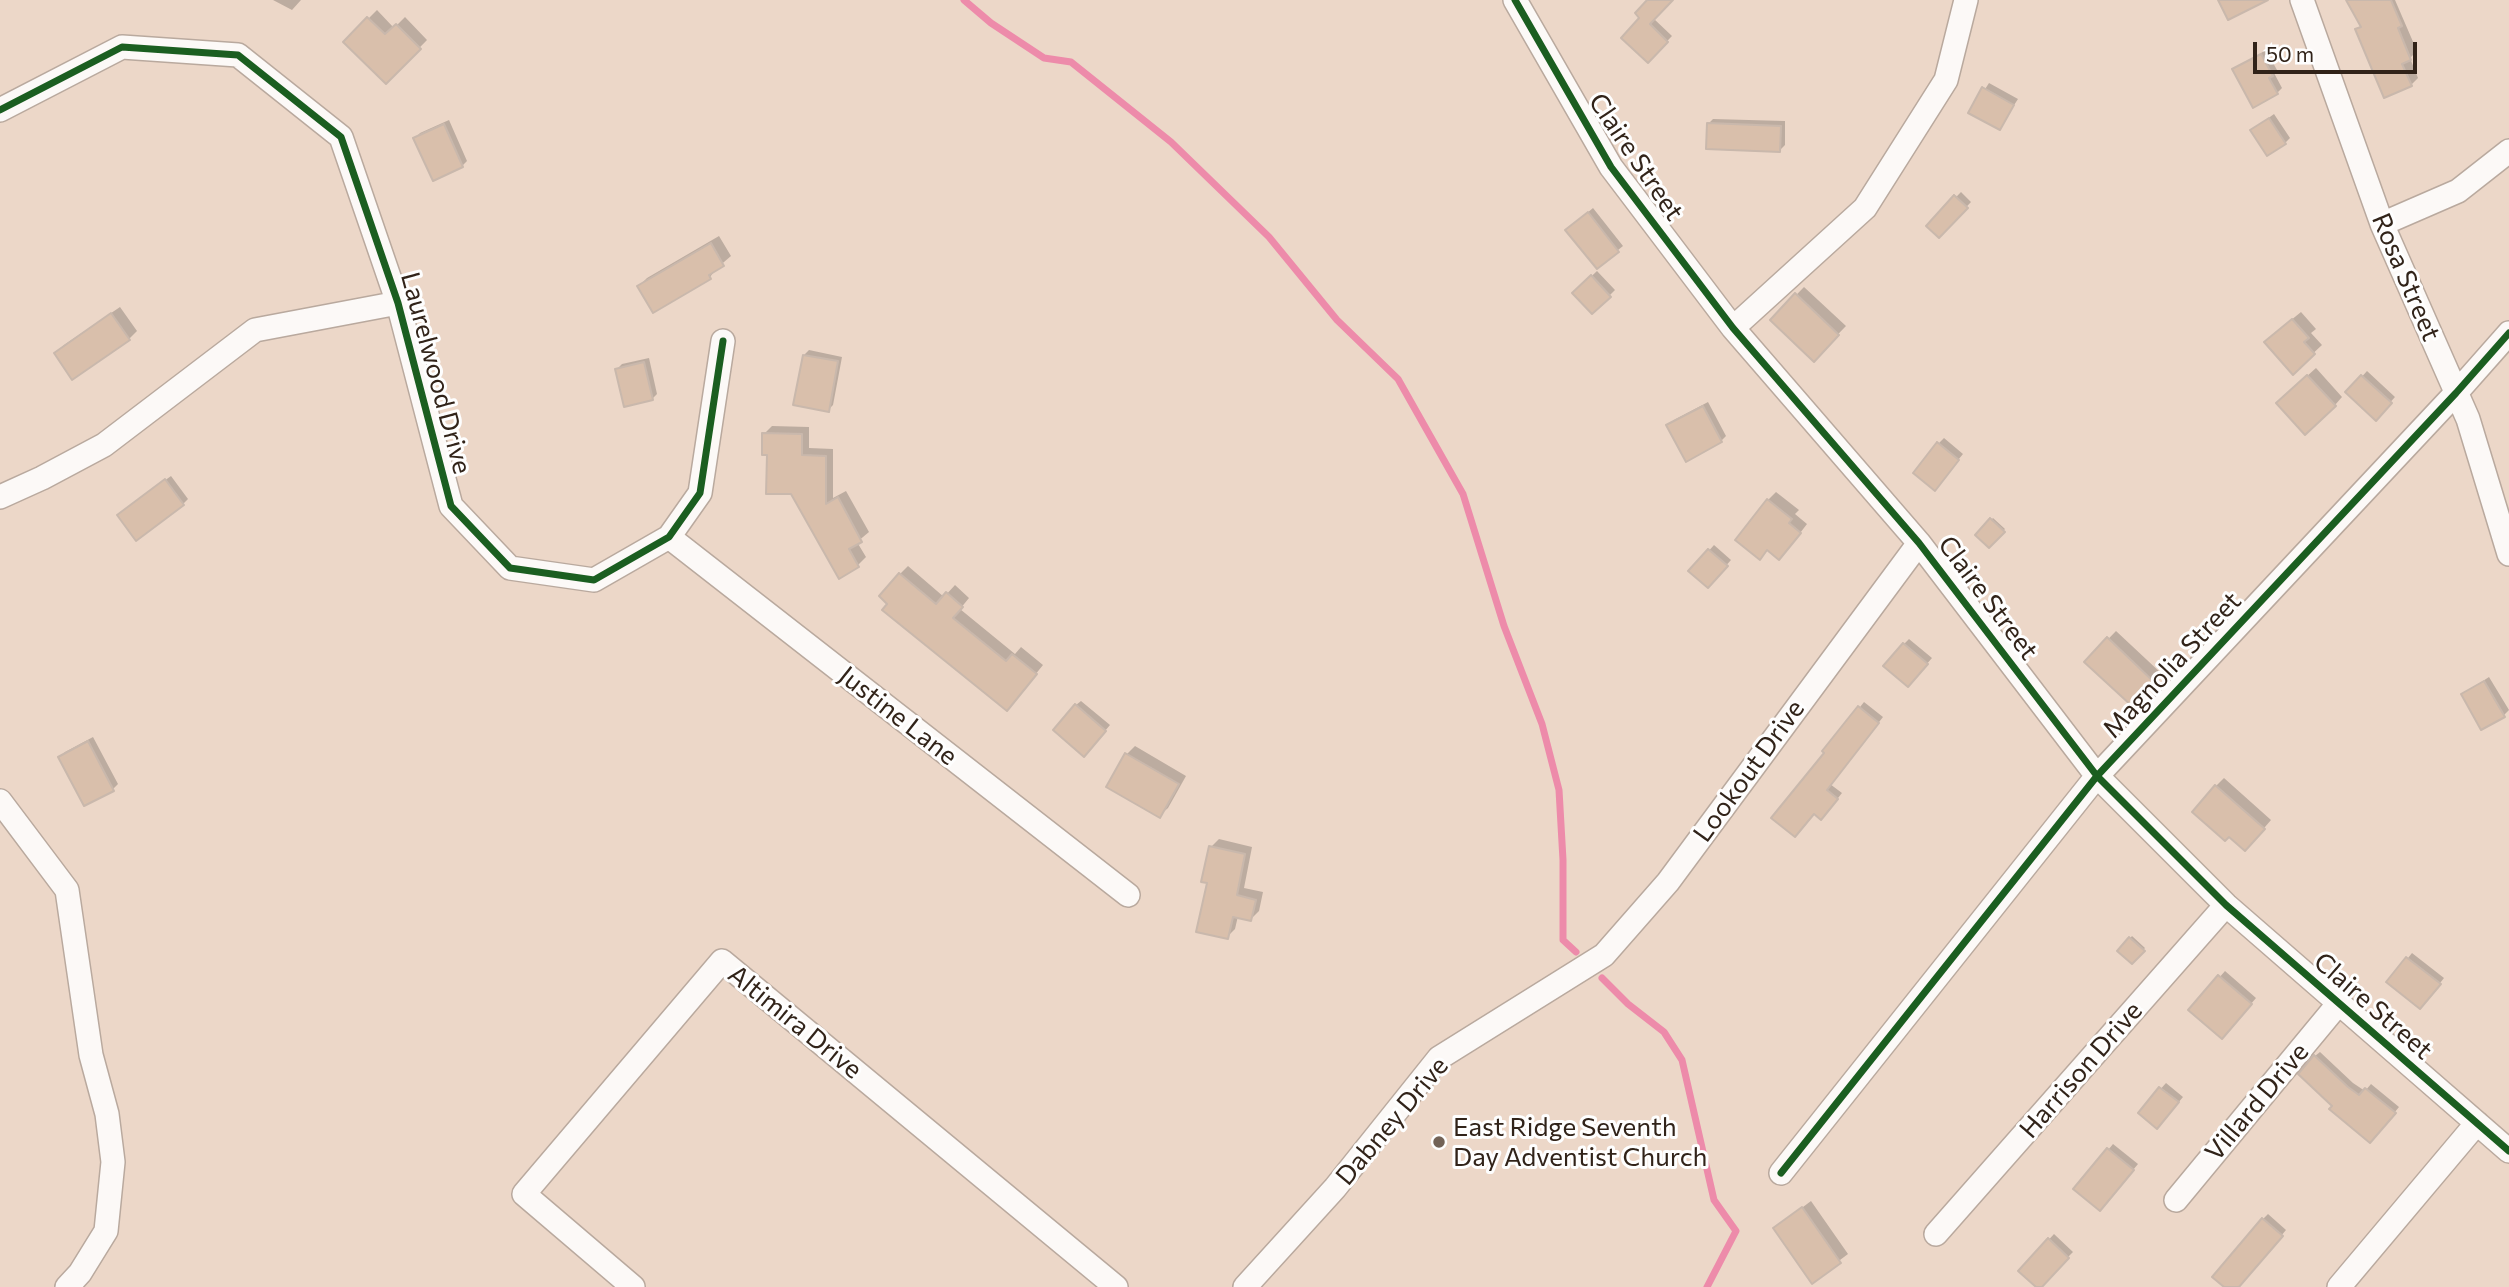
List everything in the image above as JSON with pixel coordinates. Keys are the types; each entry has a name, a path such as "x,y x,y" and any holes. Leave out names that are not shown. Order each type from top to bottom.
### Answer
{"street":[{"name":"Claire Street","path":"1515,0 1611,167 1733,328 1919,542 2097,776 2226,905 2509,1151"},
{"path":"1733,328 1865,208 1946,80 1966,0"},
{"name":"Rosa Street","path":"2302,0 2382,224 2468,419 2509,554"},
{"name":"Laurelwood Drive","path":"0,110 122,47 238,55 341,138 398,303 451,506 510,568 594,580 669,537 700,493 723,341"},
{"path":"2382,224 2458,191 2509,151"},
{"path":"0,497 42,478 104,444 255,330 398,303"},
{"name":"Magnolia Street","path":"1781,1173 2097,776 2509,333"},
{"name":"Justine Lane","path":"669,537 1128,895"},
{"name":"Lookout Drive","path":"1563,982 1604,955 1668,882 1919,542"},
{"path":"0,801 67,890 91,1055 107,1114 113,1162 106,1231 80,1273 66,1287"},
{"name":"Harrison Drive","path":"1936,1234 2226,905"},
{"name":"Altimira Drive","path":"633,1287 524,1194 722,961 1116,1287"},
{"name":"Dabney Drive","path":"1245,1287 1335,1188 1439,1058 1563,982"},
{"name":"Villard Drive","path":"2176,1200 2339,1003"},
{"path":"2339,1287 2477,1123"}],"building":[{"path":"1647,0 1673,0 1650,24 1668,42 1648,63 1621,38 1639,18 1635,13"},
{"path":"2218,0 2268,0 2228,20"},
{"path":"2346,0 2391,0 2402,26 2398,28 2411,60 2402,64 2412,86 2384,98 2355,29 2361,27"},
{"path":"367,17 385,34 396,24 421,49 386,84 343,42"},
{"path":"2261,54 2273,76 2269,78 2278,94 2253,108 2232,69"},
{"path":"1982,87 2014,105 2000,130 1968,113"},
{"path":"2269,118 2286,144 2267,156 2250,130"},
{"path":"1707,123 1781,126 1780,152 1706,149"},
{"path":"444,124 463,167 433,181 413,138"},
{"path":"1954,195 1968,208 1939,238 1926,226"},
{"path":"1588,212 1619,252 1597,269 1565,230"},
{"path":"711,243 724,266 709,275 711,279 653,313 637,286"},
{"path":"1591,275 1611,297 1592,314 1572,293"},
{"path":"1795,293 1839,335 1814,362 1770,320"},
{"path":"111,313 130,340 72,380 54,353"},
{"path":"2292,319 2309,338 2304,342 2315,354 2293,375 2264,342"},
{"path":"803,355 838,361 829,412 793,405"},
{"path":"644,362 653,400 624,407 615,369"},
{"path":"2307,375 2336,406 2305,435 2276,403"},
{"path":"2361,375 2392,403 2376,421 2345,392"},
{"path":"1703,406 1722,442 1686,462 1666,425"},
{"path":"762,433 802,434 802,455 826,456 826,504 838,497 862,542 849,549 859,567 839,579 791,494 766,494 767,455 762,455"},
{"path":"1937,442 1959,460 1935,491 1913,473"},
{"path":"165,479 184,505 136,541 117,515"},
{"path":"1767,499 1792,519 1789,523 1801,533 1779,560 1767,550 1760,560 1735,540"},
{"path":"1990,518 2005,532 1989,548 1975,535"},
{"path":"1708,549 1728,566 1708,588 1688,571"},
{"path":"899,573 936,604 946,592 963,607 953,618 1006,661 1012,654 1037,674 1007,711 882,610 887,604 879,596"},
{"path":"2107,637 2155,683 2133,707 2084,662"},
{"path":"1903,643 1928,664 1908,687 1883,666"},
{"path":"2484,681 2505,717 2481,730 2461,694"},
{"path":"1075,704 1106,731 1084,757 1053,730"},
{"path":"1858,706 1879,723 1827,790 1838,799 1821,820 1814,814 1795,837 1771,818"},
{"path":"88,741 114,791 84,806 58,757"},
{"path":"1125,753 1179,784 1160,818 1106,787"},
{"path":"2215,785 2265,829 2245,851 2229,837 2225,841 2192,812"},
{"path":"1209,846 1245,854 1237,895 1256,900 1251,921 1233,917 1228,939 1196,932 1207,883 1201,882"},
{"path":"2129,937 2145,951 2132,964 2117,951"},
{"path":"2406,957 2441,984 2420,1009 2386,982"},
{"path":"2218,975 2252,1004 2222,1039 2188,1010"},
{"path":"2314,1055 2359,1095 2365,1088 2396,1113 2370,1143 2329,1109 2332,1106 2298,1074"},
{"path":"2159,1087 2179,1102 2157,1129 2138,1113"},
{"path":"2107,1148 2134,1170 2100,1211 2073,1189"},
{"path":"1802,1207 1841,1263 1812,1284 1773,1228"},
{"path":"2262,1218 2283,1236 2239,1287 2224,1287 2212,1277"},
{"path":"2048,1238 2069,1258 2042,1287 2036,1287 2018,1271"}],"waterway":[{"path":"964,0 991,23 1044,58 1071,62 1171,142 1269,237 1337,320 1398,379 1463,494 1504,626 1542,724 1559,790 1563,860 1563,940 1576,952"},
{"path":"1602,978 1628,1004 1664,1032 1682,1060 1714,1200 1736,1231 1707,1287"}],"cycle path":[{"path":"1515,0 1611,167 1733,328 1919,543 2097,776 2226,905 2509,1151"},
{"path":"0,110 122,47 238,55 341,137 398,303 451,506 510,568 594,580 669,537 700,493 723,341"},
{"path":"1781,1173 2097,776 2509,333"}],"place":[{"name":"East Ridge Seventh Day Adventist Church","path":"1439,1142"}]}
